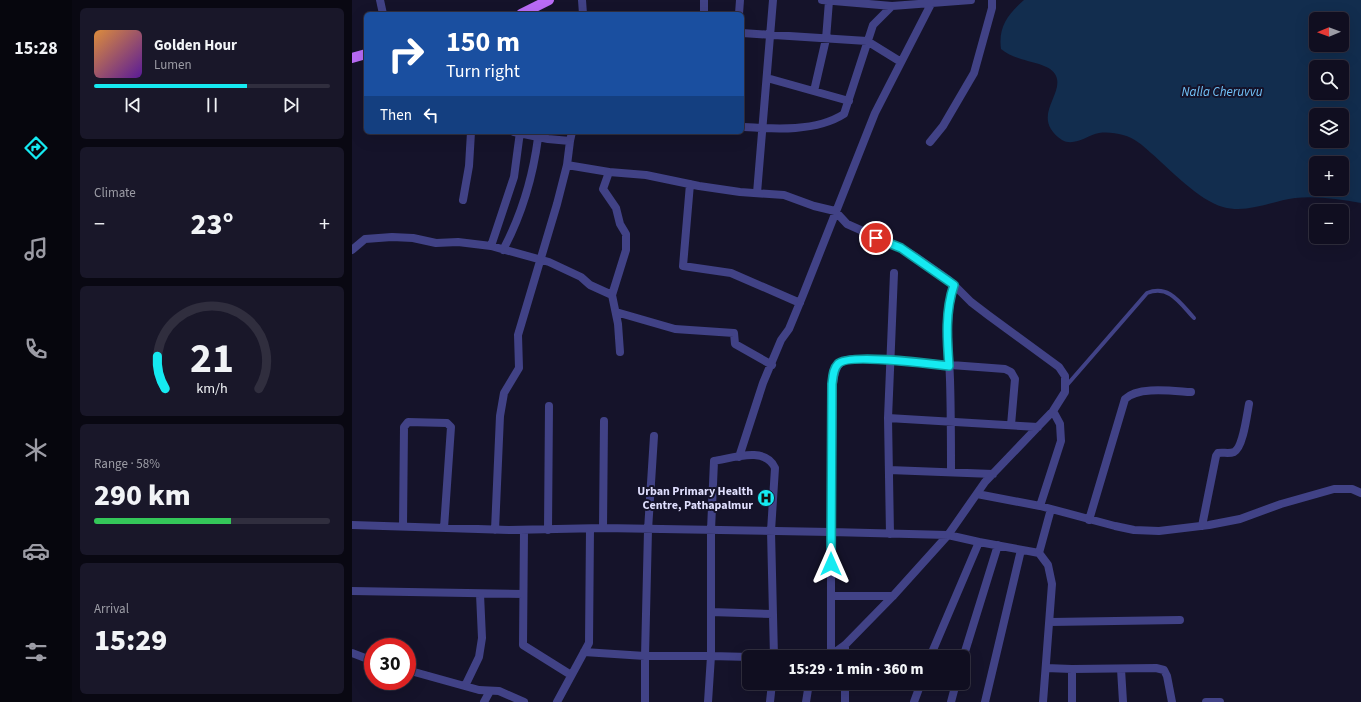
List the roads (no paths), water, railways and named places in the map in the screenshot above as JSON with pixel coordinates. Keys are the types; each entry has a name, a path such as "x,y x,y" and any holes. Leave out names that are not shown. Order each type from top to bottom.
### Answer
{"main road":[{"path":"528,12 549,0"},
{"path":"352,58 364,55"}],"street":[{"path":"380,0 383,12"},
{"path":"582,0 583,12"},
{"path":"704,0 704,12"},
{"path":"739,12 740,0"},
{"path":"757,193 768,78 773,0"},
{"path":"814,90 826,39 826,0 892,6 971,0"},
{"path":"930,142 943,126 974,73 992,8 992,0"},
{"path":"739,457 752,413 781,340 789,329 800,303 835,212 846,189 874,113 931,4"},
{"path":"744,127 802,127 835,120 844,114 873,25 892,6"},
{"path":"744,33 867,41 901,62"},
{"path":"768,78 849,101"},
{"path":"463,200 469,166 471,134"},
{"path":"491,246 514,178 518,134"},
{"path":"522,134 538,138 570,141"},
{"path":"495,530 501,408 504,393 520,368 518,334 557,204 567,165 572,134"},
{"path":"503,250 514,230 522,204 530,187 538,138"},
{"path":"567,165 610,172 646,175 690,184 784,195 835,212 847,224 901,248 954,285 976,306 1058,367 1066,376 1065,392 1053,411 993,474 948,535 893,596 845,645 838,650"},
{"path":"610,172 603,189 616,208 620,224 626,234 626,250 612,295 616,312 620,352"},
{"path":"690,184 683,266 730,273 800,303"},
{"path":"352,250 365,239 392,237 413,238 436,243 458,242 491,246 540,258 581,277 590,285 612,295"},
{"path":"890,534 888,418 889,361 894,273"},
{"path":"951,472 952,422 948,312 954,285"},
{"path":"616,312 675,329 734,333 735,344 772,365"},
{"path":"830,650 834,370 839,362 848,359 1005,369 1011,372 1015,379 1011,425"},
{"path":"1089,520 1125,399 1131,393 1140,391 1191,392"},
{"path":"1202,526 1216,456 1218,453 1231,454 1236,452 1240,445 1249,404"},
{"path":"548,530 549,406"},
{"path":"1040,506 1061,441 1060,424 1053,411"},
{"path":"888,418 1038,427"},
{"path":"603,528 604,421"},
{"path":"403,526 405,424 408,422 447,423 451,427 444,528"},
{"path":"645,702 648,530 654,436"},
{"path":"708,702 711,656 711,530 714,461 756,455 765,456 772,461 775,468 771,531 774,650"},
{"path":"889,470 993,474"},
{"path":"977,494 1040,506 1089,520 1134,530 1159,531 1202,526 1240,519 1281,504 1334,489 1352,489 1361,493"},
{"path":"1039,553 1050,509"},
{"path":"352,525 495,530 603,528 948,535 1039,553 1048,565 1052,584 1043,702"},
{"path":"557,702 589,643 590,529"},
{"path":"524,530 523,645 571,675"},
{"path":"933,650 979,542"},
{"path":"965,650 998,545"},
{"path":"985,702 1021,550"},
{"path":"352,591 523,594"},
{"path":"465,686 479,656 482,638 480,594"},
{"path":"831,596 893,596"},
{"path":"711,612 773,614"},
{"path":"1050,622 1180,620"},
{"path":"845,645 845,650"},
{"path":"584,652 645,656 742,657"},
{"path":"352,653 364,658"},
{"path":"1046,668 1156,668 1164,670 1167,676 1172,702"},
{"path":"1072,669 1072,702"},
{"path":"1121,669 1123,702"},
{"path":"416,672 479,690 499,692 524,702"},
{"path":"770,702 771,690"},
{"path":"806,702 808,690"},
{"path":"845,690 845,702"},
{"path":"914,702 918,690"},
{"path":"951,702 954,690"},
{"path":"484,702 490,691"},
{"path":"1206,702 1220,702"}],"lane":[{"path":"1065,387 1147,293 1156,289 1164,290 1194,318"}],"water":[{"name":"Nalla Cheruvvu","path":"1024,0 1361,0 1361,203 1328,198 1303,197 1250,208 1232,209 1223,207 1204,198 1135,140 1127,136 1114,133 1099,133 1071,142 1062,140 1052,131 1048,123 1048,114 1056,89 1057,81 1055,74 1051,70 1039,64 1015,57 1001,49 1001,34 1005,22 1013,10"}],"place":[{"name":"Urban Primary Health Centre, Pathapalmur","path":"766,498"}]}
